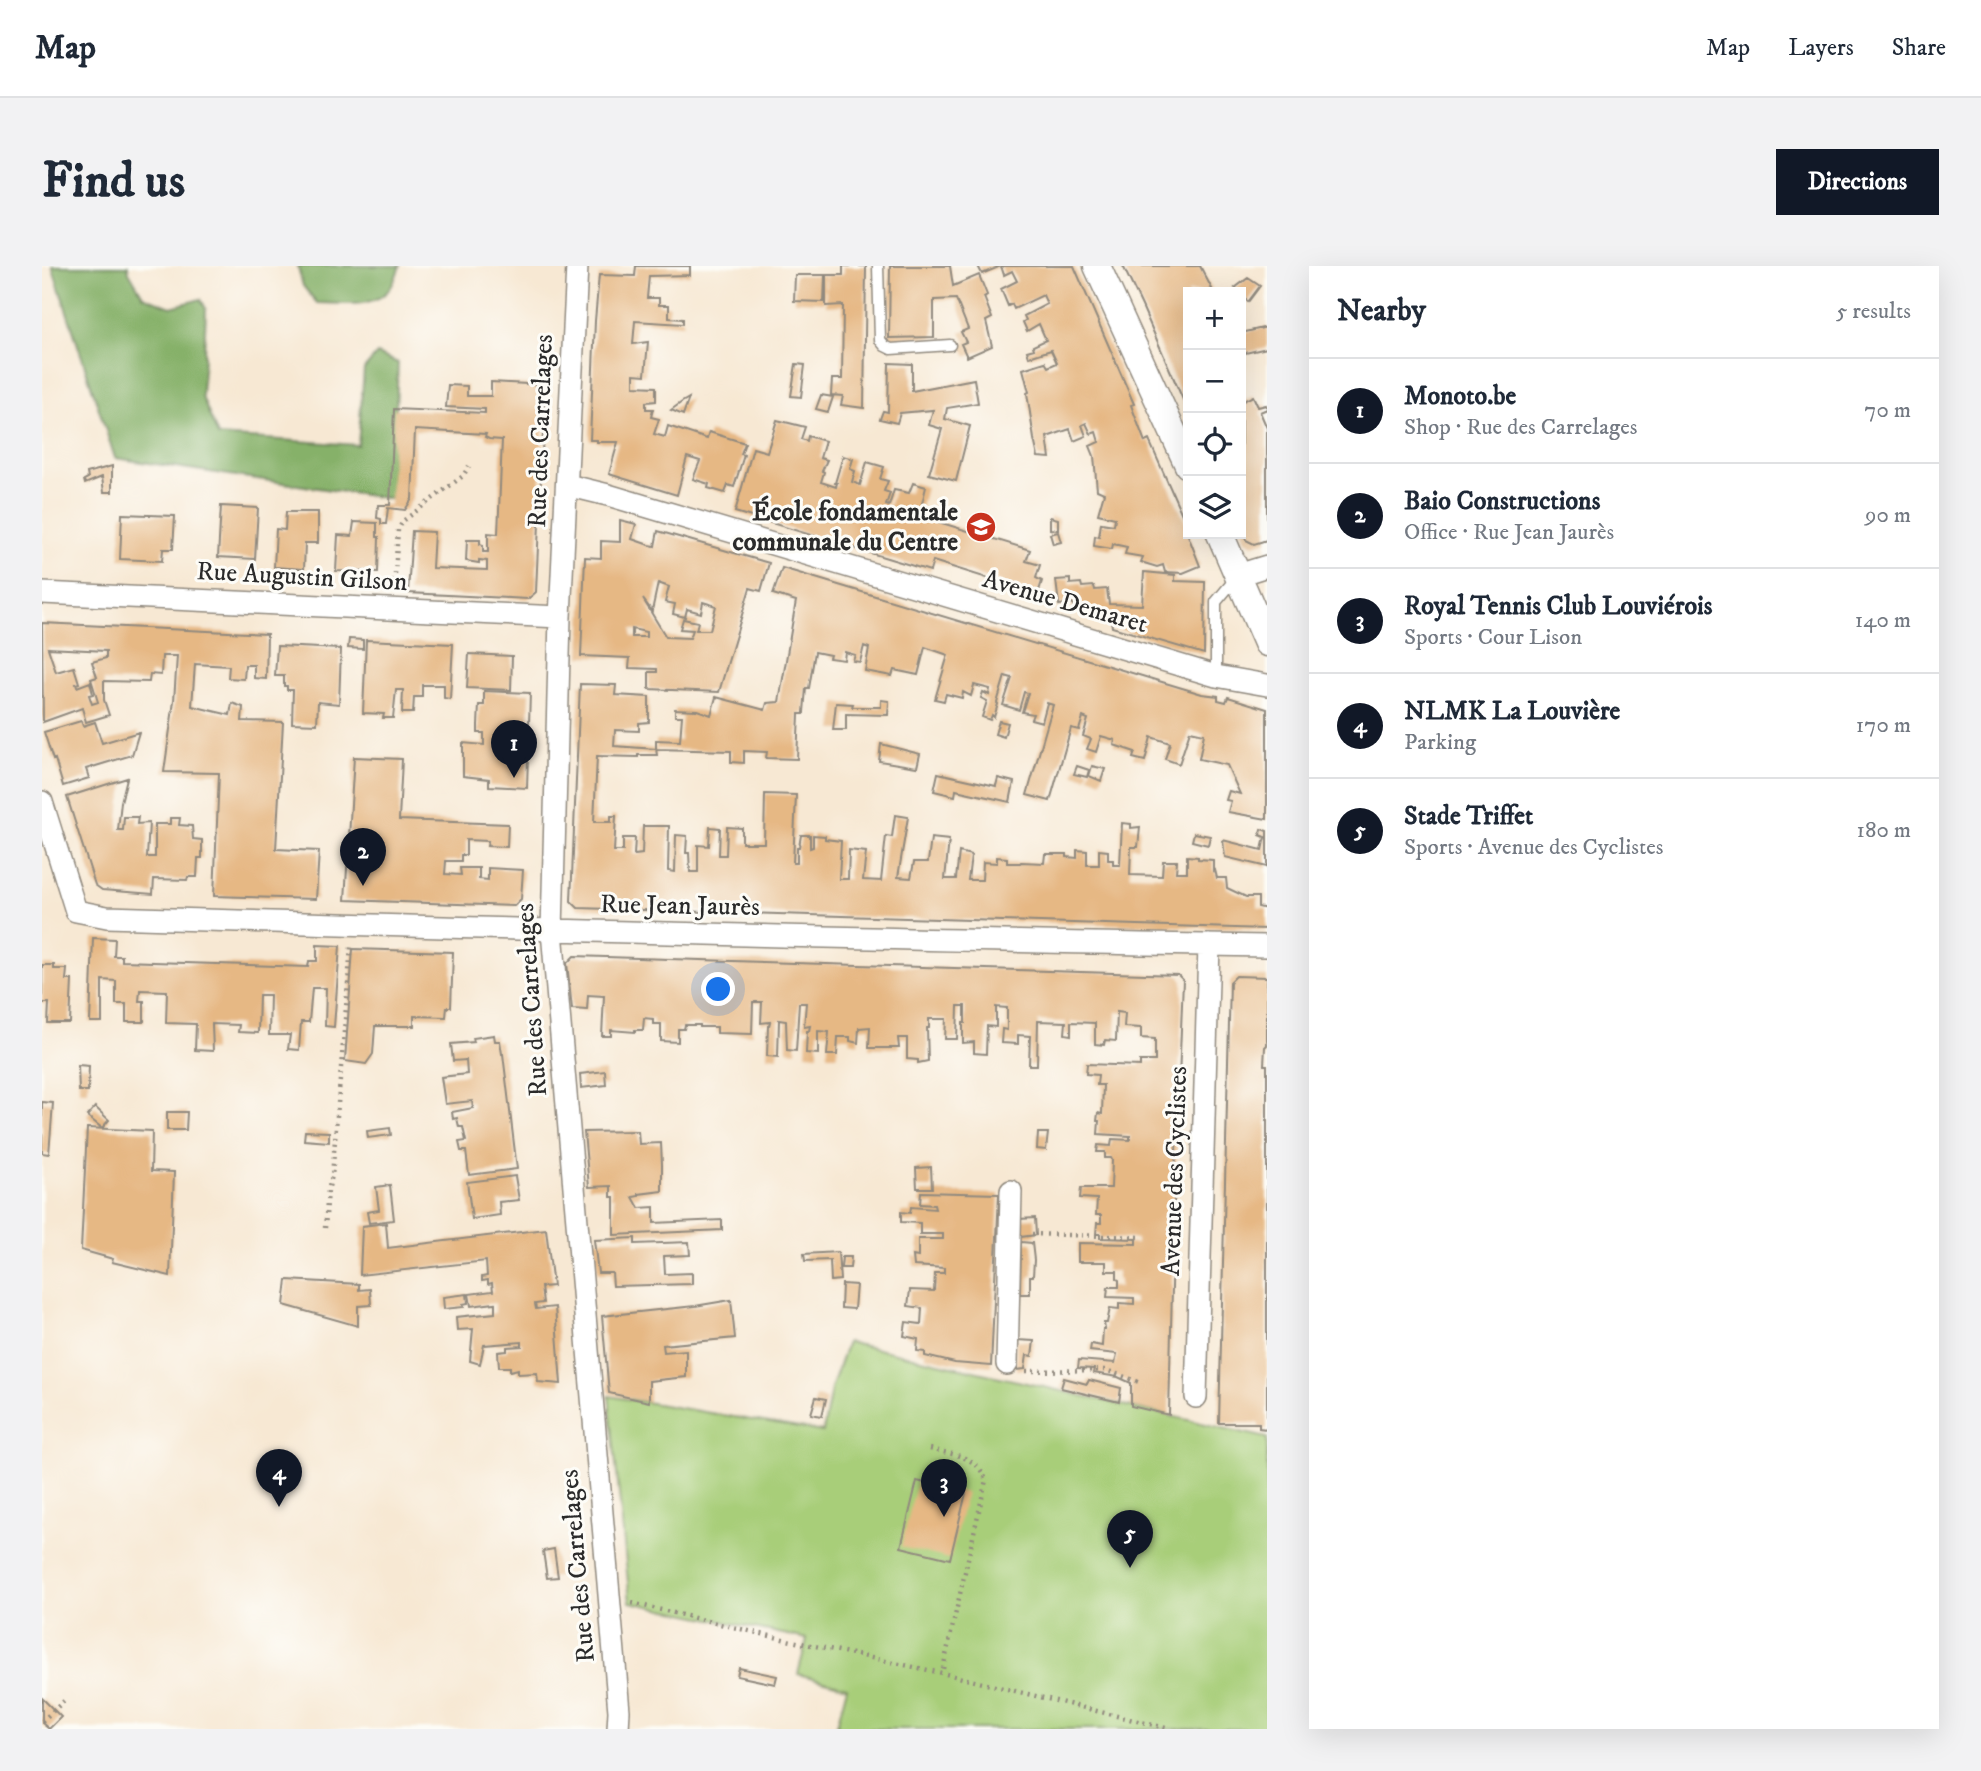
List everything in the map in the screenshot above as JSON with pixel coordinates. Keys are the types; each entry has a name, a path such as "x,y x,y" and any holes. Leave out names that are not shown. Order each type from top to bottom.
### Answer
{"street":[{"name":"Rue des Carrelages","path":"577,266 560,617 552,931 610,1598 618,1729"},
{"path":"1097,266 1183,454"},
{"name":"Avenue Demaret","path":"567,485 1216,676 1267,685"},
{"path":"1222,539 1267,643"},
{"path":"1238,575 1267,566"},
{"name":"Rue Augustin Gilson","path":"42,593 560,617"},
{"name":"Rue Jean Jaurès","path":"42,802 76,911 107,917 552,931 1267,946"},
{"name":"Avenue des Cyclistes","path":"1196,1397 1209,946"},
{"path":"1007,1364 1011,1191"}],"lane":[{"path":"878,266 880,340 885,346 891,349 950,345"},
{"path":"1216,676 1216,602 1238,575"}],"path":[{"path":"392,609 397,530 416,510 463,476 469,466"},
{"path":"325,1228 332,1176 353,925"},
{"path":"1010,1233 1143,1237"},
{"path":"1007,1364 1028,1371 1106,1370 1139,1382"},
{"path":"930,1449 967,1458 982,1469 986,1480 942,1673"},
{"path":"632,1603 942,1673 1170,1729"},
{"path":"42,1721 64,1701"}],"green space":[{"path":"52,266 128,266 143,296 171,307 201,299 206,309 202,397 218,436 358,445 364,369 377,354 398,363 392,499 115,458"},
{"path":"400,266 392,285 384,294 367,302 347,304 317,303 303,286 298,267"},
{"path":"847,1342 1267,1438 1267,1729 836,1729 847,1687 798,1674 807,1639 630,1602 609,1396 823,1432 831,1389"}],"building":[{"path":"636,266 690,266 690,275 649,276 647,298 659,298 659,305 669,305 669,318 683,319 683,324 635,321 633,344 648,342 645,375 634,374 634,386 656,387 656,401 646,402 646,409 653,409 651,417 659,419 654,434 665,437 668,426 707,439 709,432 745,443 734,487 728,485 725,493 708,488 709,484 693,479 700,461 687,457 677,495 609,474 618,442 590,440 599,275 635,276"},
{"path":"843,266 866,266 864,408 841,405 843,396 831,395 832,379 842,379 843,305 826,306 826,275 843,275"},
{"path":"890,266 950,266 953,286 979,275 992,318 986,321 992,346 967,357 961,344 966,342 961,332 968,329 956,299 934,300 934,337 889,338"},
{"path":"978,266 1001,266 982,274"},
{"path":"1001,266 1074,266 1134,404 1131,405 1145,442 1149,440 1183,517 1183,539 1190,539 1200,566 1183,573 1165,572 1163,565 1157,567 1141,562 1143,557 1125,554 1127,547 1113,544 1112,549 1094,546 1095,536 1099,537 1101,523 1114,525 1115,518 1098,514 1104,493 1097,490 1094,456 1090,446 1099,442 1096,432 1091,434 1086,423 1082,425 1086,436 1074,441 1070,429 1047,437 1050,458 1038,457 1023,369 1045,362 1048,367 1057,363 1051,350 1029,357 1027,351 1046,340 1039,324 1027,331 1023,322 1026,320 1024,316 1047,304 1043,295 1014,309 1012,304 1008,306 1001,289 1017,281 1012,271 1004,275"},
{"path":"1123,266 1200,266 1211,287 1183,287 1183,400"},
{"path":"795,275 825,275 824,302 794,301"},
{"path":"1248,278 1260,286 1248,302 1246,287 1236,287"},
{"path":"1267,327 1267,348 1246,353 1246,332"},
{"path":"889,363 912,364 912,391 974,379 978,403 947,408 945,419 970,426 956,481 929,474 942,429 929,425 933,410 900,413 897,423 880,419 883,411 888,412"},
{"path":"796,364 805,365 801,397 791,396"},
{"path":"491,382 545,385 536,592 528,599 408,593 412,531 434,532 432,568 487,570 487,561 466,561 467,540 480,540 483,552 488,552 488,533 498,534 502,440 489,439 485,437 486,434 415,430 412,499 405,510 388,508 386,524 381,524 381,519 377,518 378,505 390,505 394,409 485,413 485,409 446,407 448,385 467,386 467,396 491,396"},
{"path":"821,395 833,397 828,412 816,409"},
{"path":"1253,396 1258,407 1267,407 1260,412 1267,428 1267,540 1254,544 1246,539 1246,400"},
{"path":"689,398 683,415 671,410 682,402"},
{"path":"777,420 805,427 801,439 807,441 808,436 825,441 820,458 827,460 821,482 836,487 843,456 853,459 850,469 855,471 852,482 860,485 867,462 884,467 880,479 888,481 884,491 890,493 886,505 889,506 894,490 909,493 913,483 926,487 919,516 1030,550 1026,561 1040,565 1036,578 1042,581 1038,594 933,561 930,571 735,512 753,448 767,452"},
{"path":"112,466 112,492 104,492 102,477 85,484 87,473"},
{"path":"221,506 258,508 255,559 218,557"},
{"path":"286,512 318,512 318,543 305,543 304,569 274,567 276,529 285,530"},
{"path":"122,514 175,516 173,549 163,549 162,561 120,559"},
{"path":"1050,517 1058,519 1058,530 1050,529"},
{"path":"620,520 636,524 632,539 649,545 655,546 658,531 769,563 761,591 750,588 719,692 649,689 649,672 657,672 657,669 629,668 630,658 581,656 585,557 601,558 601,541 620,542","holes":["658,583 669,587 665,602 675,604 673,614 685,617 687,609 701,613 703,602 716,606 710,630 696,630 698,622 683,619 680,629 693,630 690,638 666,637 643,599 652,611","632,629 646,632 646,637 632,637"]},
{"path":"354,522 377,523 378,572 336,571 338,535 352,536"},
{"path":"1058,532 1061,542 1053,544 1050,534"},
{"path":"782,568 1202,694 1218,696 1218,700 1226,702 1228,697 1267,709 1267,819 1228,812 1231,801 1226,800 1229,791 1240,794 1227,765 1199,759 1204,734 1190,731 1179,764 1165,759 1170,743 1151,737 1145,761 1133,758 1135,752 1114,745 1115,740 1101,736 1096,752 1087,749 1091,739 1083,736 1088,719 1083,717 1079,730 1071,728 1050,801 1027,795 1053,705 1047,703 1042,722 1031,719 1033,714 1022,712 1028,693 1024,692 1019,710 1003,705 1012,678 1005,676 994,717 992,715 990,720 982,717 987,701 981,698 983,692 989,695 990,689 974,685 971,696 963,692 962,698 946,694 944,701 935,699 948,655 925,647 918,675 894,670 892,676 865,671 869,648 864,646 860,662 853,661 855,655 845,652 844,660 815,652 809,688 806,688 804,714 799,714 797,759 766,758 767,752 744,751 744,763 731,762 731,751 656,749 656,740 680,741 682,716 675,716 675,709 697,710 711,715 716,697 765,710 767,703 779,702 796,601 773,594"},
{"path":"1144,572 1175,575 1175,581 1205,582 1204,654 1112,627 1110,613 1098,615 1097,610 1086,611 1085,606 1074,608 1073,603 1059,605 1056,580 1070,579 1070,584 1094,586 1095,590 1107,589 1109,604 1142,605"},
{"path":"42,623 267,634 266,679 254,678 254,665 245,665 244,679 228,678 229,666 195,664 192,706 230,715 232,703 243,707 242,721 283,722 276,849 319,851 316,899 214,896 219,773 164,772 177,656 162,656 161,675 150,674 149,682 104,681 104,700 109,715 86,722 82,708 43,722","holes":["48,648 106,651 106,658 92,662 97,677 91,679 98,702 92,704 89,695 93,694 90,682 77,687 76,684 79,683 74,667 56,672"]},
{"path":"349,639 363,640 363,649 348,648"},
{"path":"366,640 453,644 450,699 444,698 444,685 422,685 422,697 414,697 413,713 402,713 403,690 396,690 393,718 383,718 384,714 363,713"},
{"path":"277,646 341,649 339,704 318,702 317,724 292,723 293,690 287,690 287,686 284,686 284,676 275,676"},
{"path":"469,654 512,656 511,690 467,688"},
{"path":"580,684 616,685 615,695 649,697 649,722 639,723 639,731 615,730 614,746 656,749 657,755 597,756 594,822 611,822 611,816 616,816 614,851 623,851 623,838 635,838 634,855 642,854 643,826 669,826 668,871 675,872 676,835 687,836 686,853 689,853 690,872 698,872 698,845 709,846 710,827 720,828 719,855 726,855 727,827 742,828 742,843 764,843 765,794 796,795 793,863 797,863 797,847 801,835 810,835 810,848 813,847 813,835 841,841 839,879 848,879 849,850 866,852 863,880 881,881 886,836 892,837 895,815 908,817 898,877 911,878 914,862 928,862 931,838 949,840 945,879 956,879 959,852 971,855 968,880 982,880 983,862 997,863 997,857 1007,858 1007,863 1044,863 1045,854 1067,854 1067,857 1077,858 1077,850 1087,851 1087,865 1099,865 1099,850 1108,851 1108,860 1113,860 1113,865 1120,865 1122,823 1131,824 1131,828 1140,827 1138,847 1131,847 1130,875 1162,876 1163,861 1177,861 1176,872 1187,872 1187,856 1213,860 1213,871 1215,870 1217,878 1226,878 1227,888 1246,897 1258,897 1258,907 1267,909 1267,929 578,908 571,901"},
{"path":"484,691 530,693 527,788 489,786 489,779 463,776 463,743 484,745 484,733 478,733 478,725 479,705 484,705"},
{"path":"881,700 889,701 888,715 846,714 846,730 833,730 836,703 853,704 852,707 881,707"},
{"path":"81,721 83,726 95,722 102,743 139,732 132,755 86,769 89,778 63,786 44,732"},
{"path":"999,721 1008,723 1004,737 995,734"},
{"path":"881,744 920,754 917,767 879,761"},
{"path":"354,757 402,759 399,820 508,824 507,847 487,846 488,841 466,840 466,855 461,855 461,861 446,861 445,874 461,875 460,868 479,868 479,879 488,880 488,868 523,870 521,899 514,906 345,900"},
{"path":"1077,766 1089,770 1087,777 1074,774"},
{"path":"1092,766 1105,769 1101,781 1089,776"},
{"path":"938,773 996,786 998,778 1014,782 1010,802 956,790 955,796 934,791"},
{"path":"127,778 118,830 123,830 124,817 138,817 137,824 149,823 147,857 155,857 155,824 170,824 170,818 180,818 179,825 192,826 193,839 202,840 202,858 198,858 197,877 188,877 187,880 154,879 153,894 102,890 95,885 67,797"},
{"path":"1261,829 1267,831 1267,867 1225,857 1223,840 1262,850 1265,837 1260,835"},
{"path":"1194,833 1210,836 1208,845 1192,841"},
{"path":"93,938 115,939 114,956 122,956 122,961 308,967 309,961 317,961 317,945 340,946 334,1027 325,1026 326,988 312,988 309,1022 301,1022 299,1050 288,1049 290,1035 269,1035 270,995 259,995 258,1033 238,1032 239,1025 212,1024 213,1051 195,1050 196,1024 166,1023 167,991 140,990 139,1001 144,1001 144,1022 126,1022 126,1004 116,1004 116,981 102,980 102,1022 90,1022"},
{"path":"353,949 453,952 451,1007 447,1007 446,1017 414,1016 414,1026 375,1026 373,1054 366,1064 345,1061"},
{"path":"574,956 1178,975 1183,980 1169,1415 1131,1406 1131,1383 1118,1377 1093,1373 1094,1369 1078,1368 1079,1360 1115,1363 1117,1354 1090,1351 1091,1344 1102,1346 1104,1323 1107,1323 1110,1308 1119,1309 1119,1303 1134,1304 1134,1298 1107,1297 1108,1287 1119,1287 1119,1280 1117,1271 1106,1271 1106,1262 1078,1262 1078,1243 1136,1244 1136,1239 1100,1238 1100,1234 1096,1234 1097,1223 1101,1223 1101,1215 1096,1215 1097,1199 1080,1198 1081,1188 1111,1188 1112,1160 1105,1158 1105,1152 1097,1152 1098,1145 1111,1146 1112,1139 1130,1140 1130,1136 1098,1134 1097,1121 1098,1113 1102,1114 1103,1085 1097,1085 1098,1075 1086,1074 1087,1064 1140,1066 1140,1061 1155,1061 1155,1039 1141,1038 1141,1028 1124,1027 1125,1013 1117,1012 1116,1041 1105,1040 1104,1045 1095,1044 1095,1023 1071,1022 1071,1035 1065,1034 1066,1022 1038,1021 1037,1065 1029,1065 1030,1036 1018,1035 1018,1044 1001,1043 1002,1029 1007,1030 1007,1008 996,1007 996,1027 987,1026 986,1054 974,1053 974,1042 963,1043 965,1006 958,1006 957,1039 945,1039 946,1019 929,1019 928,1061 918,1063 918,1060 907,1059 907,1038 898,1038 899,1048 869,1048 870,1027 859,1028 858,1043 850,1041 850,1037 838,1037 837,1055 827,1055 829,1032 818,1031 818,1054 806,1053 807,1031 810,1026 804,1027 806,1003 799,1003 796,1051 787,1050 786,1021 779,1020 778,1057 767,1056 770,1022 761,1023 762,1002 753,1002 752,1034 717,1033 717,1027 685,1025 684,1029 678,1029 678,1042 661,1041 661,1024 653,1024 653,1019 644,1018 643,1030 611,1030 611,1036 602,1036 604,996 588,995 587,1010 572,1009 567,963"},
{"path":"42,965 67,969 66,980 72,980 70,1023 48,1023 49,1003 42,1003"},
{"path":"1236,976 1267,977 1267,1045 1264,1065 1267,1065 1267,1429 1259,1428 1259,1423 1219,1423 1230,982"},
{"path":"494,1035 495,1041 500,1041 503,1054 517,1169 469,1175 466,1151 461,1151 459,1142 466,1141 463,1127 459,1127 457,1118 453,1119 452,1112 473,1108 472,1101 445,1104 441,1077 467,1074 466,1060 453,1061 451,1044 474,1042 473,1038"},
{"path":"78,1065 89,1066 88,1091 79,1091"},
{"path":"605,1071 606,1085 581,1088 580,1074"},
{"path":"42,1102 53,1103 49,1154 42,1153"},
{"path":"95,1107 109,1120 102,1128 87,1116"},
{"path":"167,1112 187,1112 186,1130 167,1130"},
{"path":"87,1128 152,1131 151,1171 174,1172 170,1276 112,1262 113,1259 81,1250"},
{"path":"390,1128 391,1135 368,1138 367,1131"},
{"path":"305,1131 329,1132 329,1142 304,1140"},
{"path":"638,1131 639,1144 661,1143 662,1165 662,1191 633,1197 639,1208 654,1207 654,1223 722,1220 722,1230 614,1235 614,1197 611,1197 611,1186 589,1187 584,1132"},
{"path":"1038,1133 1048,1133 1046,1150 1037,1149"},
{"path":"931,1167 932,1188 917,1188 916,1168"},
{"path":"515,1176 519,1200 499,1202 500,1215 472,1219 467,1182"},
{"path":"390,1185 394,1220 369,1223 367,1212 379,1210 376,1187"},
{"path":"921,1192 999,1194 991,1366 955,1363 925,1356 925,1352 917,1351 918,1339 904,1336 906,1322 921,1324 922,1308 908,1306 910,1290 934,1291 935,1273 944,1273 944,1268 914,1266 913,1256 918,1257 918,1239 943,1239 943,1234 920,1234 920,1223 901,1222 901,1212 910,1213 911,1207 935,1209 934,1205 920,1204"},
{"path":"1035,1218 1036,1235 1020,1237 1019,1219"},
{"path":"386,1223 388,1248 546,1229 553,1286 541,1287 543,1303 535,1304 536,1309 555,1307 561,1384 538,1382 537,1373 518,1374 518,1369 510,1371 510,1367 499,1367 498,1352 507,1351 507,1347 522,1346 522,1342 484,1345 480,1364 470,1361 473,1329 457,1330 456,1317 495,1313 495,1303 471,1306 469,1294 493,1291 492,1283 488,1284 488,1280 482,1281 482,1277 487,1276 486,1261 360,1275 362,1226"},
{"path":"635,1238 635,1244 689,1242 690,1255 664,1256 665,1274 692,1273 692,1284 613,1286 612,1273 598,1273 594,1240"},
{"path":"1021,1242 1032,1243 1034,1260 1033,1276 1030,1276 1030,1294 1020,1294"},
{"path":"838,1252 840,1280 831,1281 830,1260 805,1261 804,1254"},
{"path":"842,1257 851,1257 850,1268 841,1268"},
{"path":"287,1280 359,1284 359,1290 370,1289 371,1305 358,1306 358,1326 284,1305"},
{"path":"842,1284 856,1285 854,1309 841,1308"},
{"path":"467,1294 468,1303 463,1304 464,1307 444,1309 443,1297"},
{"path":"731,1300 735,1338 663,1345 664,1352 686,1350 686,1377 649,1381 649,1402 609,1393 602,1316"},
{"path":"1016,1340 1034,1341 1032,1356 1027,1355 1025,1369 1016,1370"},
{"path":"1064,1378 1087,1384 1089,1380 1121,1388 1119,1402 1061,1388"},
{"path":"816,1397 826,1399 822,1416 811,1414"},
{"path":"917,1481 966,1493 950,1559 901,1547"},
{"path":"554,1549 558,1577 547,1578 543,1551"},
{"path":"739,1668 777,1676 775,1684 737,1676"},
{"path":"42,1698 61,1717 49,1729 42,1723"}],"place":[{"name":"École fondamentale communale du Centre","path":"981,527"},
{"name":"Monoto.be","path":"514,778"},
{"name":"Baio Constructions","path":"363,886"},
{"name":"NLMK La Louvière","path":"279,1507"},
{"name":"Royal Tennis Club Louviérois","path":"944,1517"},
{"name":"Stade Triffet","path":"1130,1568"}]}
